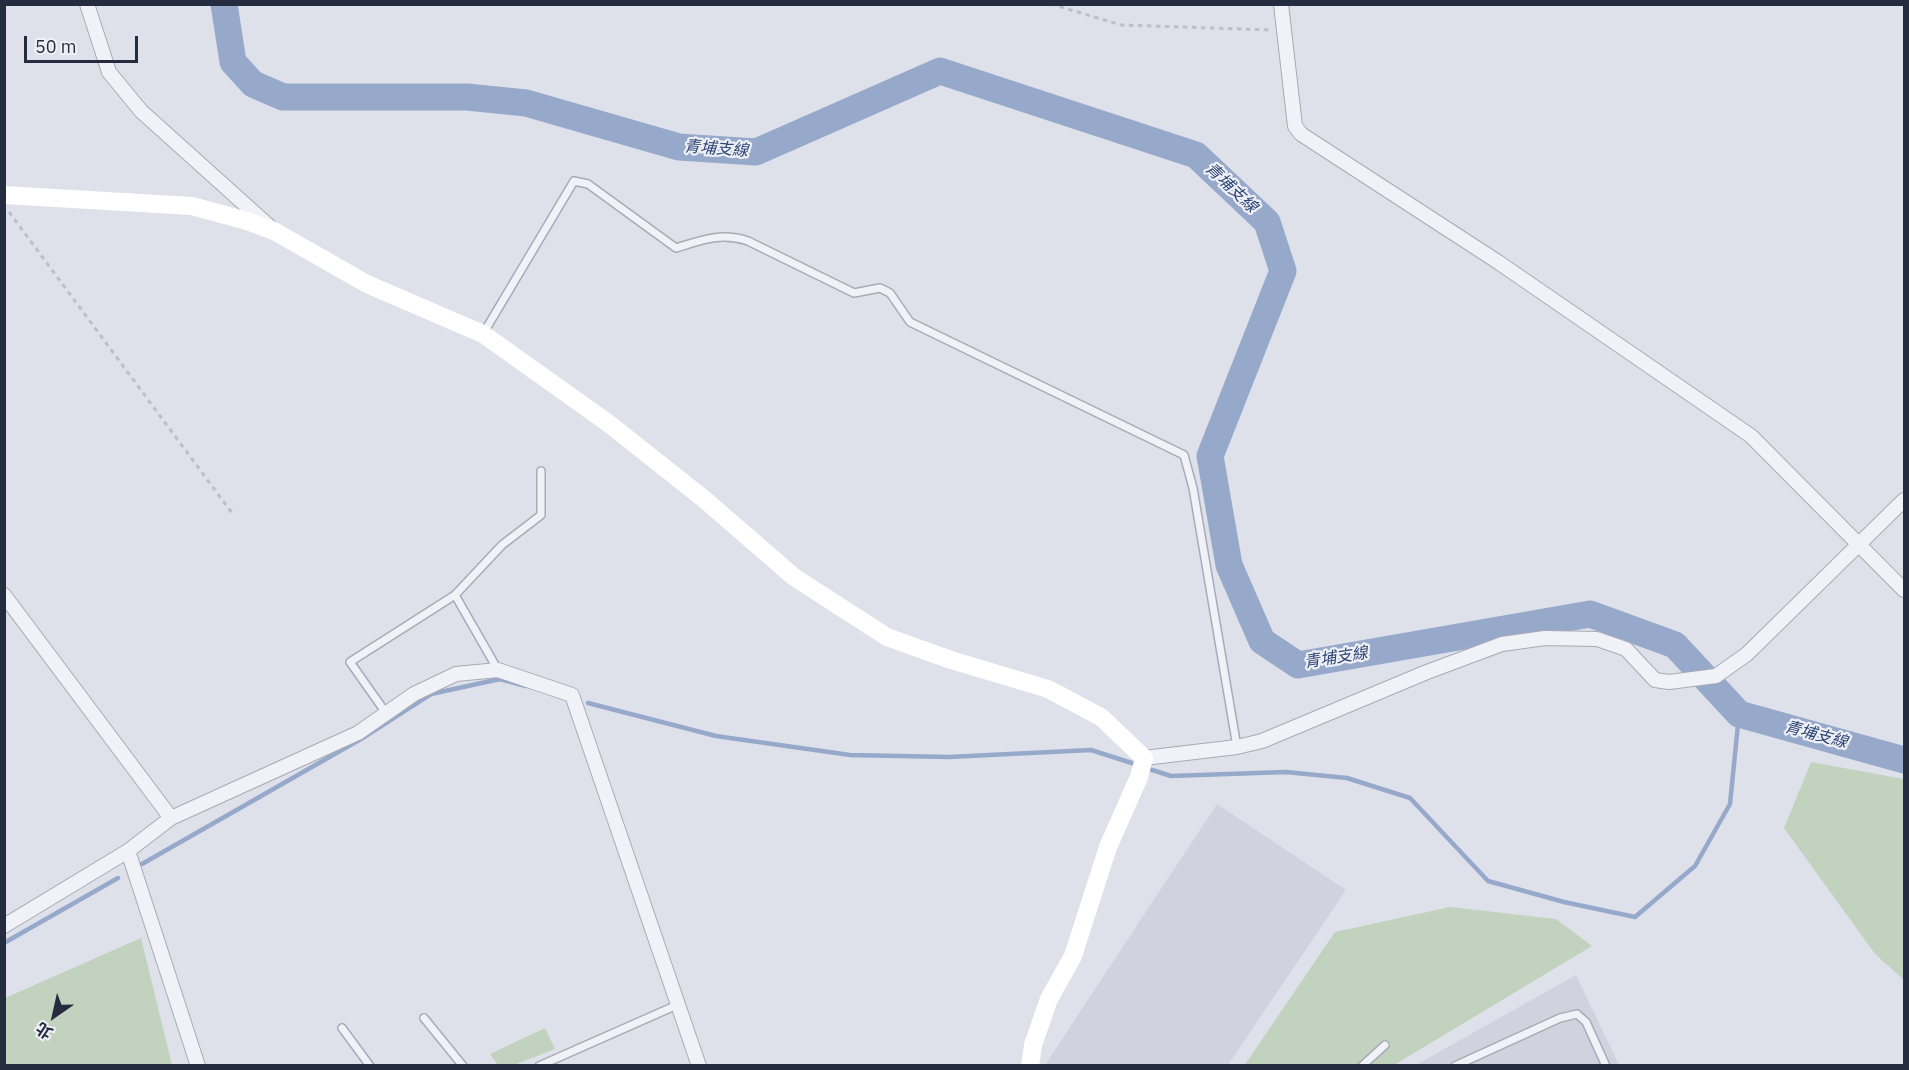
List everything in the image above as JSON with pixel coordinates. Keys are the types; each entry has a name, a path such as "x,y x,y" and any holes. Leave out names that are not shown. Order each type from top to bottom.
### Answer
{"street":[{"path":"87,4 108,72 141,111 274,231 367,284 483,334 608,423 704,499 794,577 886,637 951,660 1048,689 1101,717 1144,758"},
{"path":"1281,4 1295,126 1301,134 1498,262 1751,436 1905,590"},
{"path":"4,195 192,206 274,231"},
{"path":"1144,758 1237,747 1262,741 1427,672 1502,644 1545,638 1597,639 1626,649 1655,680 1671,682 1714,676 1747,654 1905,500"},
{"path":"4,595 171,818"},
{"path":"4,926 128,850 171,818 358,733 414,694 456,674 498,670 572,695 699,1065"},
{"path":"1030,1065 1033,1045 1049,999 1073,956 1108,847 1139,777 1144,758"},
{"path":"128,850 198,1065"}],"lane":[{"path":"483,334 574,181 588,184 676,248 718,236 733,236 748,240 854,293 880,288 890,293 910,322 1184,455 1194,488 1237,747"},
{"path":"386,713 350,662 455,596 502,545 541,515 541,471"},
{"path":"455,596 498,670"},
{"path":"539,1065 677,1005"},
{"path":"1455,1065 1560,1018 1577,1014 1586,1022 1606,1065"},
{"path":"424,1018 463,1065"},
{"path":"342,1028 370,1065"},
{"path":"1362,1065 1385,1046"}],"path":[{"path":"1052,4 1121,25 1285,30"},
{"path":"4,205 232,513"}],"shaded area":[{"path":"1217,804 1346,890 1228,1065 1045,1065"},
{"path":"1576,975 1619,1065 1414,1066"}],"green space":[{"path":"1811,762 1904,779 1904,980 1875,954 1784,828"},
{"path":"1450,907 1556,919 1592,946 1394,1065 1244,1066 1335,932"},
{"path":"141,938 172,1065 5,1065 5,998"},
{"path":"545,1028 555,1049 514,1065 498,1065 490,1054"}],"waterway":[{"name":"青埔支線","path":"224,4 233,62 253,84 283,97 467,97 526,103 679,147 756,152 940,71 1196,155 1267,222 1283,271 1210,456 1229,565 1262,641 1298,665 1590,614 1675,645 1739,714 1904,760"},
{"path":"142,864 361,739 431,694 500,679 526,686"},
{"path":"588,703 716,736 850,755 949,757 1091,750 1138,765"},
{"path":"1146,768 1171,776 1286,772 1347,778 1410,798 1488,881 1564,902 1635,917 1695,866 1730,804 1739,714"},
{"path":"4,943 118,878"}]}
